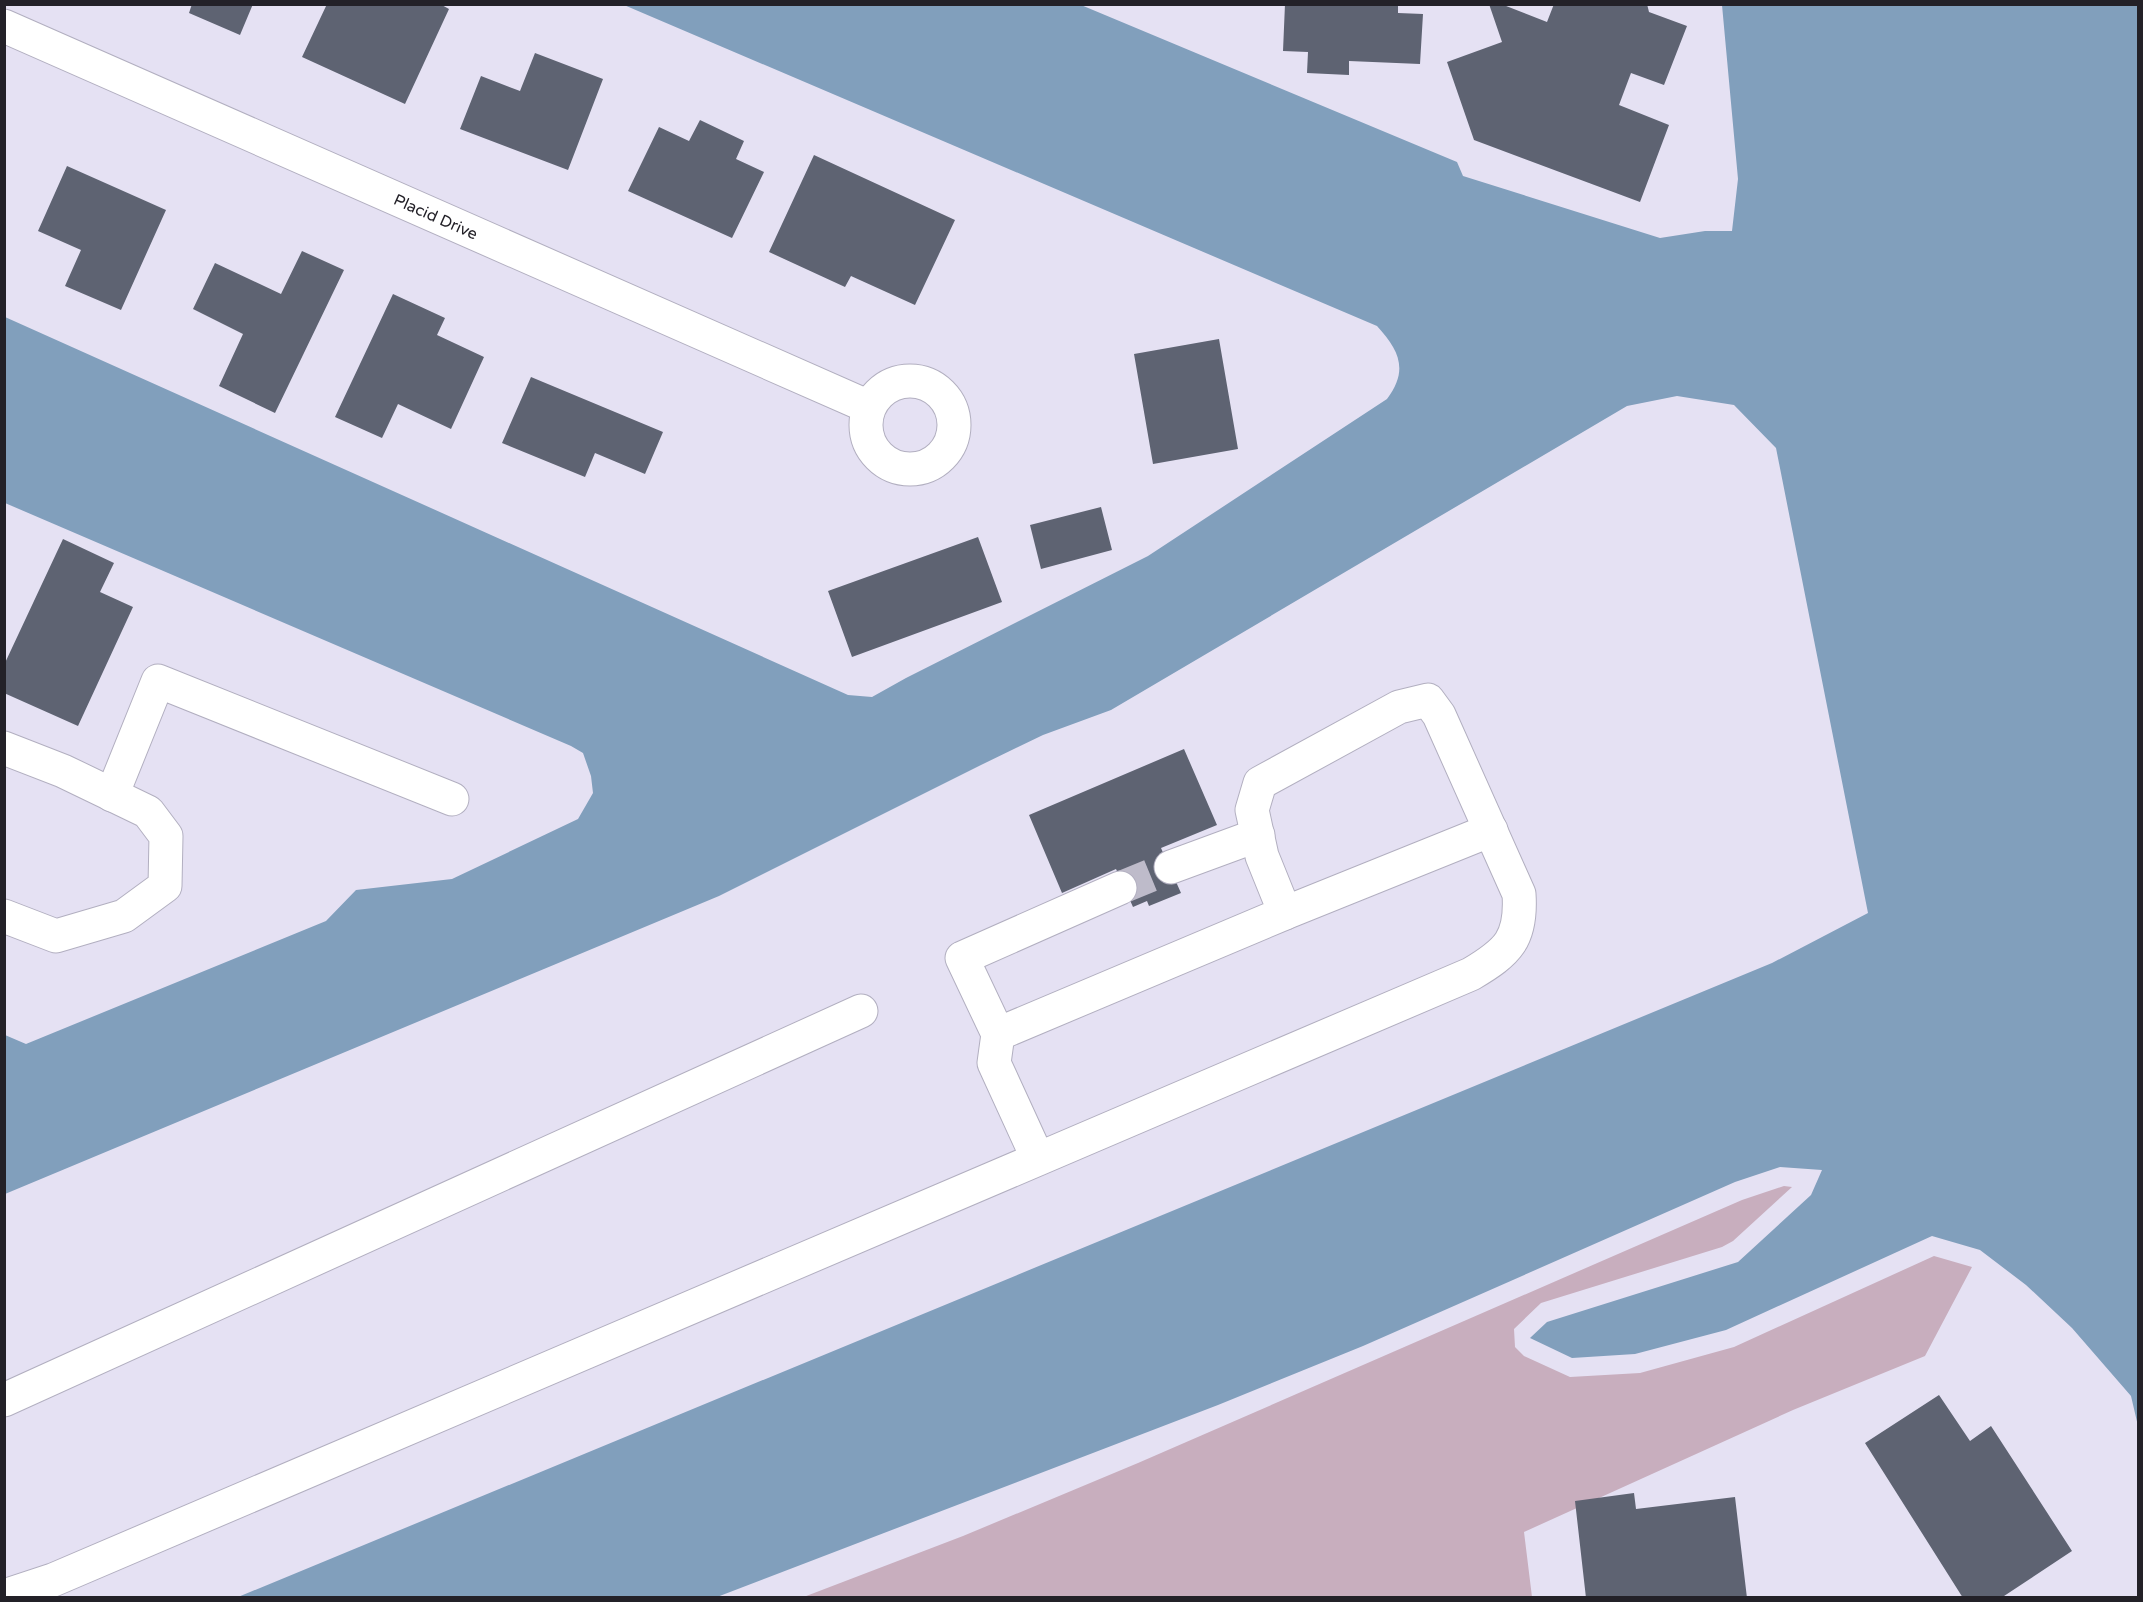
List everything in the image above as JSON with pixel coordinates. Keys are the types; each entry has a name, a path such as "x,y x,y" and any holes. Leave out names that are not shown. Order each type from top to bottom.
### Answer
{"street":[{"name":"Placid Drive","path":"4,26 869,407"},
{"path":"112,795 158,681 452,799"},
{"path":"4,1596 53,1580 1038,1160 1471,974 1496,959 1514,939 1521,918 1519,894 1439,715 1428,700 1399,707 1260,783 1252,810 1262,856 1285,913"},
{"path":"4,748 148,812 166,836 165,886 124,916 56,936 4,916"},
{"path":"998,1034 1285,913 1491,830"},
{"path":"1171,867 1257,835"},
{"path":"1038,1160 994,1064 998,1034 962,958 1120,888"},
{"path":"4,1400 861,1011"}],"shaded area":[{"path":"1784,1186 1792,1187 1733,1241 1722,1247 1541,1303 1514,1329 1515,1347 1524,1356 1570,1377 1640,1373 1734,1347 1934,1256 1972,1267 1925,1356 1793,1410 1524,1532 1532,1597 801,1598 963,1536 1138,1463 1742,1200"}],"water":[{"path":"624,5 1081,5 1457,162 1463,176 1660,238 1705,231 1732,231 1738,179 1722,5 2138,5 2138,1426 2131,1396 2072,1328 2026,1285 1980,1250 1932,1236 1726,1330 1635,1354 1572,1358 1530,1338 1547,1322 1738,1262 1811,1195 1822,1170 1780,1167 1735,1182 1363,1346 1218,1405 717,1597 238,1597 1772,963 1868,913 1776,448 1734,405 1677,396 1627,406 1111,710 1043,735 719,896 5,1194 5,1035 26,1044 326,921 356,890 452,879 578,819 593,793 591,776 583,753 571,746 5,503 5,317 848,695 872,697 1148,556 1387,399 1394,389 1399,369 1396,352 1377,326"}],"building":[{"path":"192,4 253,4 240,35 189,13"},
{"path":"327,4 440,4 449,9 405,104 302,57"},
{"path":"1285,4 1398,4 1398,13 1423,14 1420,64 1349,61 1349,75 1307,73 1308,52 1283,51"},
{"path":"1489,4 1501,4 1547,22 1554,4 1647,4 1649,12 1687,26 1664,85 1631,73 1619,105 1669,125 1640,202 1474,140 1447,62 1502,42"},
{"path":"535,53 603,79 568,170 460,129 481,76 520,91"},
{"path":"700,120 744,141 736,159 764,172 732,238 628,191 659,127 689,141"},
{"path":"814,155 955,220 915,305 851,276 845,287 769,252"},
{"path":"67,166 166,210 121,310 65,286 81,250 38,231"},
{"path":"302,251 344,270 275,413 219,386 243,334 193,309 215,263 281,294"},
{"path":"393,294 445,318 437,335 484,357 451,429 398,404 382,438 335,417"},
{"path":"1219,339 1238,449 1153,464 1134,354"},
{"path":"531,377 663,432 645,474 595,453 585,477 502,443"},
{"path":"1101,507 1112,550 1041,569 1030,525"},
{"path":"978,537 1002,602 852,657 828,591"},
{"path":"63,539 114,563 100,592 133,607 78,726 4,693 4,665"},
{"path":"1184,749 1217,825 1161,848 1181,893 1149,906 1147,901 1133,907 1116,869 1062,893 1029,815"},
{"path":"1939,1395 1970,1441 1991,1426 2072,1551 2001,1598 1963,1598 1865,1443"},
{"path":"1634,1493 1636,1509 1735,1497 1747,1598 1586,1598 1575,1501"}],"tunnel":[{"path":"1120,888 1171,867"}]}
